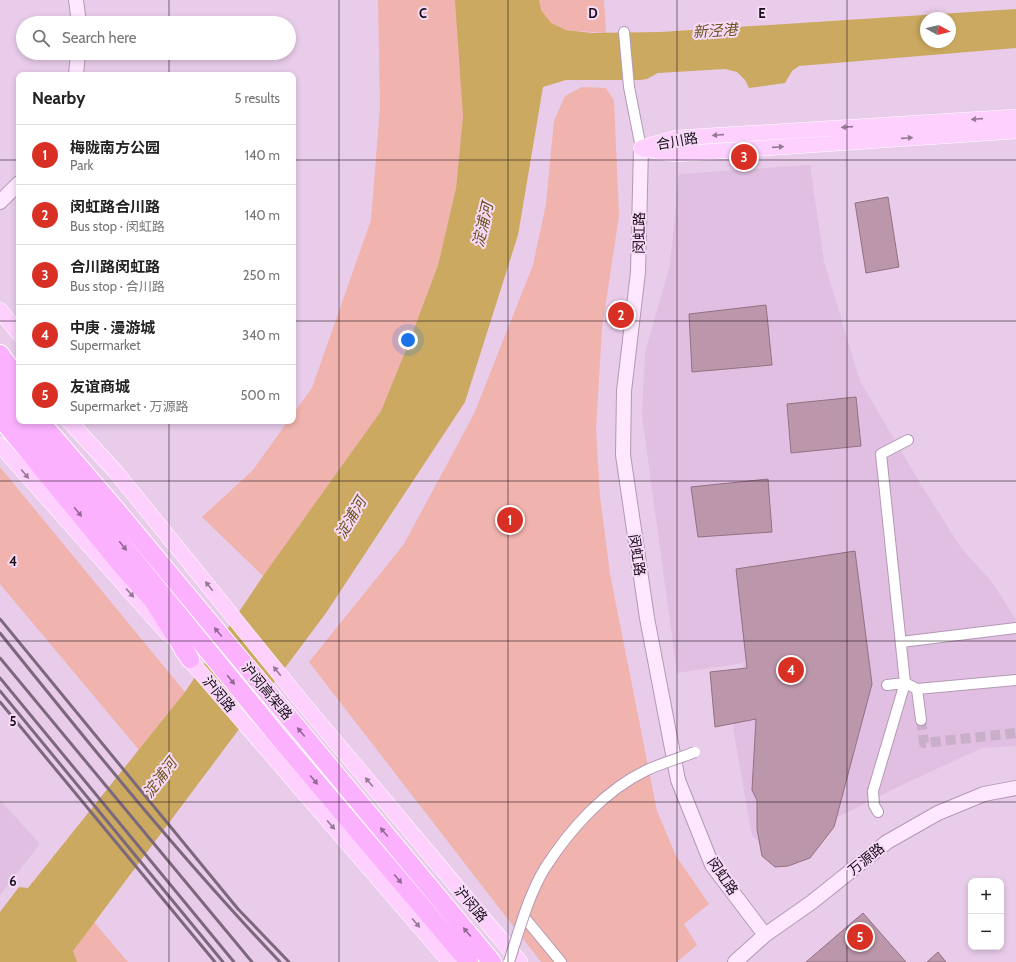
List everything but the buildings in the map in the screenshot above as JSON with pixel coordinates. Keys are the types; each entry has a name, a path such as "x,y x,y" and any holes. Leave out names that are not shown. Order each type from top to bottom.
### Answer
{"highway":[{"path":"0,354 16,376"},
{"path":"0,375 16,394"},
{"name":"沪闵高架路","path":"0,396 16,415"},
{"path":"0,406 98,516"},
{"name":"沪闵路","path":"0,417 123,567 152,599 190,659"},
{"name":"沪闵高架路","path":"23,424 275,733 469,962"},
{"name":"沪闵高架路","path":"43,424 113,506 492,962"},
{"path":"52,424 113,506"}],"main road":[{"path":"76,0 78,16"},
{"path":"76,72 77,60"},
{"name":"合川路","path":"641,148 676,138 1016,117"},
{"name":"合川路","path":"641,148 676,154 1016,131"},
{"name":"闵虹路","path":"641,148 638,272 624,391 623,455 647,618 678,780 712,865 765,935"},
{"path":"0,202 16,185"},
{"path":"0,310 16,330"},
{"path":"0,345 16,363"},
{"name":"沪闵路","path":"72,424 116,472 302,702 520,962"},
{"path":"82,424 116,472"},
{"path":"0,445 48,501 190,659"},
{"name":"沪闵路","path":"190,659 450,962"},
{"name":"万源路","path":"735,962 765,935 812,902 886,842 938,813 984,794 1016,788"}],"street":[{"path":"624,32 629,87 641,148"},
{"path":"878,812 874,805 873,791 905,683 881,454 908,440"},
{"path":"901,642 1016,628"},
{"path":"887,685 905,683 917,689 1016,680"},
{"path":"917,689 921,720"},
{"path":"509,962 524,917 545,869 567,838 616,788 647,770 695,752"},
{"path":"524,917 561,962"}],"shaded area":[{"path":"378,0 604,0 606,33 566,30 551,23 463,116 456,188 438,265 381,411 263,576 202,517 253,470 286,424 296,424 296,410 312,388 371,220 380,107"},
{"path":"582,87 606,88 614,100 619,216 602,328 596,430 600,496 610,574 657,811 676,856 709,904 684,924 697,945 677,962 541,962 309,662 404,544 474,414 533,265 546,204 554,121 565,96"},
{"path":"810,165 824,261 860,381 923,488 962,549 992,582 1016,620 1016,746 982,748 904,784 824,824 779,856 752,836 733,728 744,663 677,673 642,416 645,352 670,265 679,174"},
{"path":"0,467 185,692 139,750 0,584"},
{"path":"0,800 40,844 0,895"},
{"path":"94,922 128,962 77,962 73,951"}],"water":[{"path":"455,0 539,0 541,10 551,23 566,30 592,33 660,32 920,15 920,48 956,48 956,13 1016,9 1016,48 799,66 792,71 785,83 749,88 745,80 737,72 725,69 658,73 647,79 640,80 566,80 543,87 518,235 465,402 326,613 73,951 77,962 0,962 0,912 19,887 28,888 185,692 263,576 381,411 438,265 456,188 463,116"}],"tunnel":[{"path":"921,720 924,743 1016,733"}],"railway":[{"path":"0,619 238,909 289,962"},
{"path":"0,633 102,759 172,842 243,923 280,962"},
{"path":"0,658 252,962"},
{"path":"0,678 234,962"},
{"path":"0,691 223,962"},
{"path":"0,702 215,962"}],"place":[{"name":"合川路闵虹路","path":"744,157"},
{"name":"闵虹路合川路","path":"621,315"},
{"name":"梅陇南方公园","path":"510,520"},
{"name":"中庚 · 漫游城","path":"791,670"},
{"name":"友谊商城","path":"860,937"}],"water label":[{"name":"新泾港","path":"715,31"},
{"name":"淀浦河","path":"483,225"},
{"name":"淀浦河","path":"351,518"},
{"name":"淀浦河","path":"160,778"}]}
